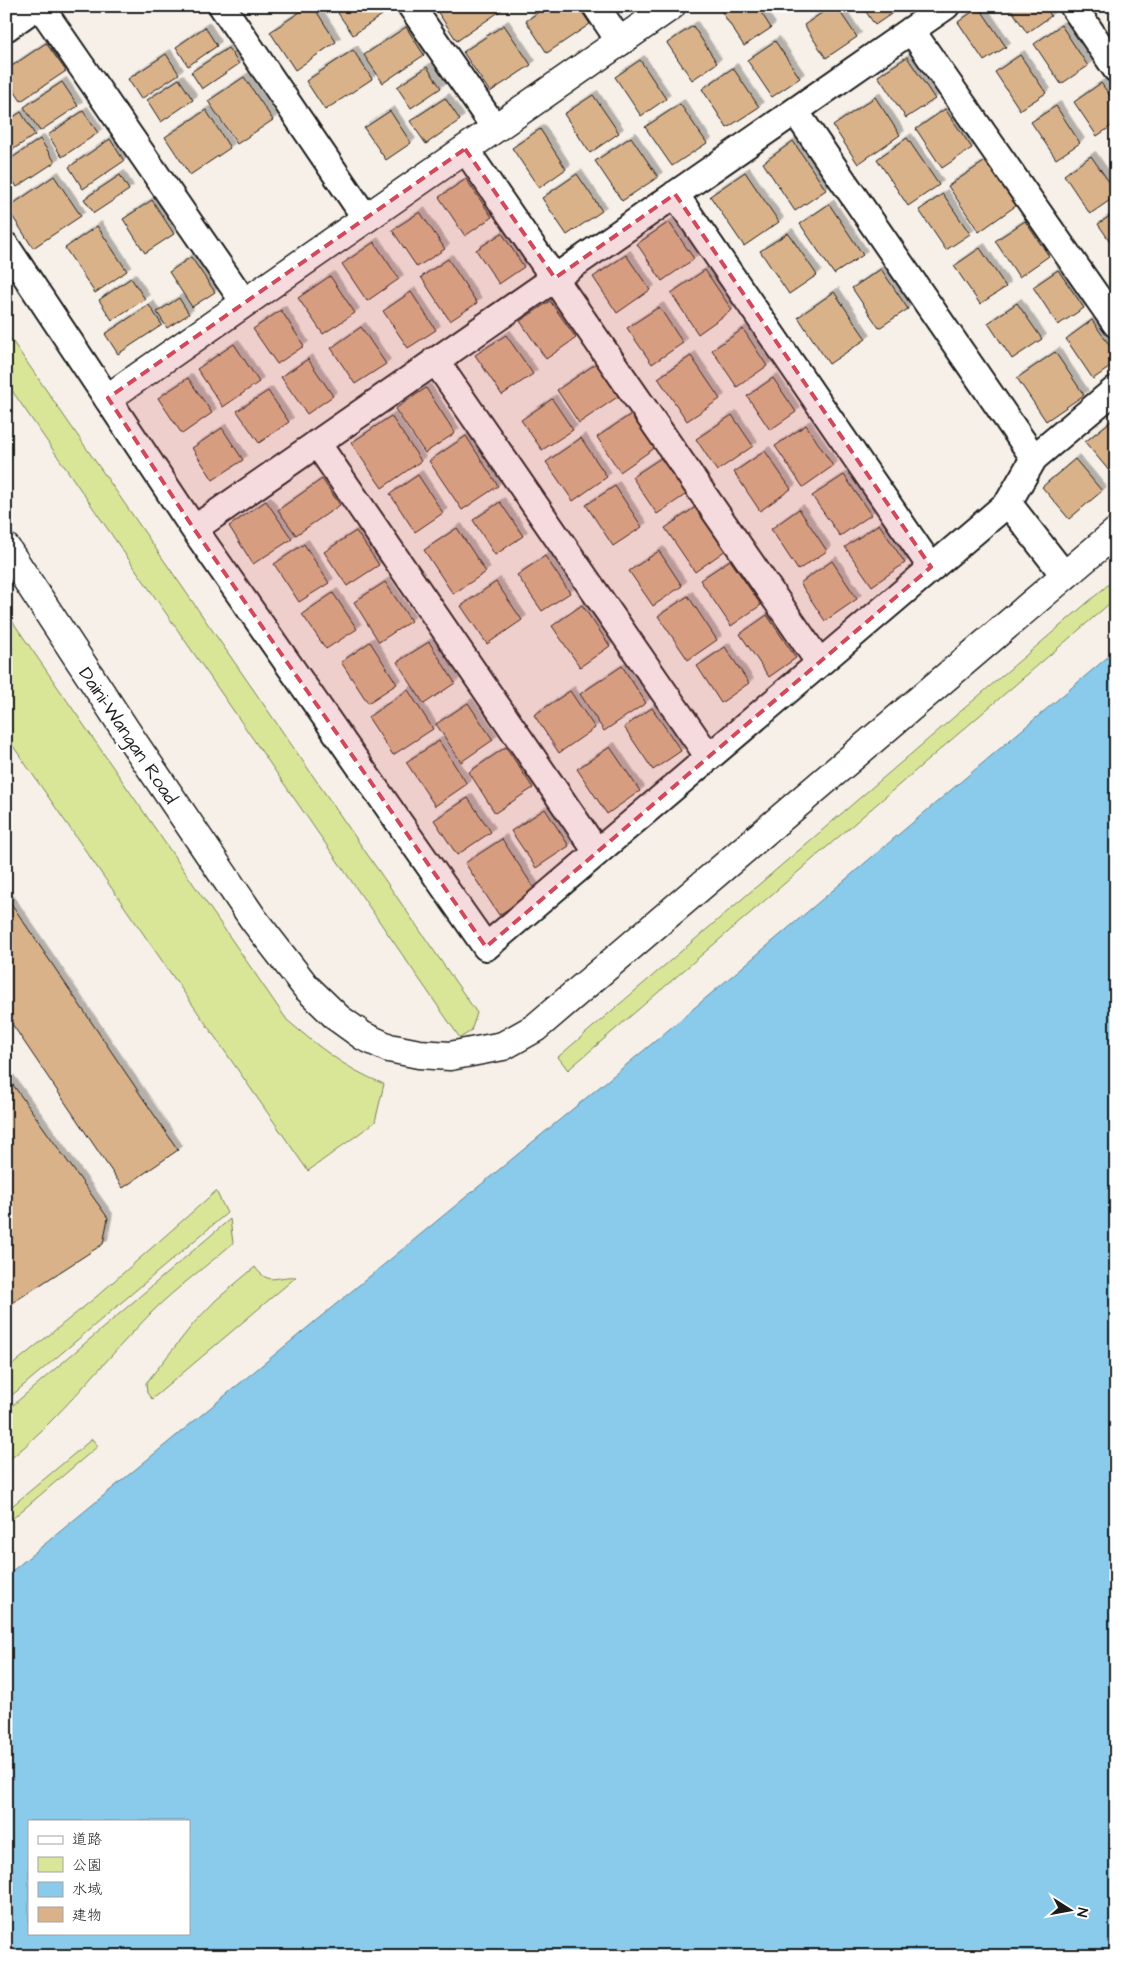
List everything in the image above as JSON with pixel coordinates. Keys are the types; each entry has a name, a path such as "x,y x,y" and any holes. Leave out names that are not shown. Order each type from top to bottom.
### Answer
{"street":[{"path":"6,28 38,6 244,302"},
{"path":"222,6 365,217"},
{"path":"410,6 495,128"},
{"path":"596,6 620,42"},
{"path":"108,398 365,217 671,6"},
{"path":"194,529 946,6"},
{"path":"1073,6 1112,56"},
{"path":"911,30 1116,324"},
{"path":"795,111 1034,458"},
{"path":"465,149 819,662"},
{"path":"675,194 931,567"},
{"path":"6,246 194,529 486,947 708,756 1008,503 1034,458 1116,389"},
{"path":"435,360 708,756"},
{"path":"317,443 597,852"},
{"path":"1008,503 1065,576"},
{"name":"Daini-Wangan Road","path":"6,548 132,740 254,920 306,987 338,1018 363,1036 389,1048 419,1054 450,1056 503,1046 535,1028 1116,532"}],"highlighted area":[{"path":"465,149 555,278 675,194 931,567 486,947 194,529 108,398"}],"green space":[{"path":"6,332 477,1013 471,1031 460,1038 6,382"},
{"path":"1116,578 1116,598 568,1070 558,1057"},
{"path":"6,612 287,1020 344,1064 384,1084 375,1122 308,1171 6,736"},
{"path":"216,1191 227,1213 11,1396 6,1391 6,1370 96,1297"},
{"path":"230,1219 233,1243 152,1312 63,1409 6,1463 6,1411"},
{"path":"255,1267 265,1277 269,1278 296,1277 152,1399 147,1393 146,1383 194,1323 216,1300"},
{"path":"92,1439 98,1446 6,1524 6,1511"}],"water":[{"path":"1116,650 1116,1956 6,1956 6,1576 654,1042"}],"building":[{"path":"309,6 313,6 336,42 295,70 270,32"},
{"path":"348,6 380,6 385,13 353,35 338,13"},
{"path":"437,6 506,7 457,41 435,8"},
{"path":"547,6 578,6 590,24 547,53 526,21"},
{"path":"718,6 757,6 771,28 744,46"},
{"path":"832,6 836,6 857,37 826,58 804,25"},
{"path":"862,6 903,6 875,25"},
{"path":"1009,6 1045,6 1051,16 1027,33"},
{"path":"979,7 1006,47 984,61 958,22"},
{"path":"504,25 531,65 490,92 463,52"},
{"path":"1061,25 1088,66 1061,84 1034,44"},
{"path":"693,26 717,63 692,80 667,43"},
{"path":"205,27 217,46 188,66 176,47"},
{"path":"406,27 424,55 383,83 364,55"},
{"path":"775,41 800,78 772,97 747,60"},
{"path":"46,43 66,71 21,101 6,79 6,70"},
{"path":"228,48 239,64 202,89 191,72"},
{"path":"353,50 372,79 325,110 306,81"},
{"path":"166,54 179,74 141,99 128,79"},
{"path":"1020,55 1046,93 1020,110 995,72"},
{"path":"907,57 935,99 906,118 878,76"},
{"path":"640,60 666,99 641,116 615,77"},
{"path":"427,67 441,88 411,108 397,87"},
{"path":"733,68 759,107 727,128 702,89"},
{"path":"244,77 273,120 237,144 208,101"},
{"path":"179,79 193,100 161,122 147,100"},
{"path":"62,82 78,106 40,131 24,107"},
{"path":"1101,83 1116,104 1116,123 1097,136 1074,102"},
{"path":"593,95 619,133 590,153 564,114"},
{"path":"875,97 900,135 858,164 833,126"},
{"path":"445,98 460,120 426,144 410,121"},
{"path":"680,104 707,143 672,166 645,127"},
{"path":"1056,106 1080,143 1056,159 1031,122"},
{"path":"945,109 972,148 942,168 916,129"},
{"path":"206,110 230,148 190,175 165,137"},
{"path":"83,111 98,133 62,157 48,135"},
{"path":"390,111 411,143 386,160 364,128"},
{"path":"21,112 35,135 6,154 6,122"},
{"path":"540,129 566,169 539,188 512,148"},
{"path":"631,137 658,177 622,201 595,161"},
{"path":"907,138 939,185 908,206 877,159"},
{"path":"40,139 55,162 17,187 6,170 6,162"},
{"path":"110,139 124,161 83,189 69,167"},
{"path":"793,141 826,190 795,211 763,163"},
{"path":"1091,156 1116,192 1116,196 1090,214 1064,175"},
{"path":"987,160 1017,205 979,232 948,186"},
{"path":"745,172 779,222 744,246 710,196"},
{"path":"577,174 602,211 567,235 542,198"},
{"path":"120,175 129,190 94,213 84,199"},
{"path":"54,176 81,216 33,248 7,208"},
{"path":"466,179 492,217 465,236 439,197"},
{"path":"943,194 970,234 946,250 919,210"},
{"path":"152,200 174,234 145,253 123,219"},
{"path":"829,204 863,255 834,274 800,224"},
{"path":"420,212 445,249 417,267 392,230"},
{"path":"1116,212 1116,250 1098,224"},
{"path":"1025,221 1049,256 1019,277 995,241"},
{"path":"669,222 694,259 662,281 637,244"},
{"path":"97,226 127,271 95,293 65,248"},
{"path":"502,233 524,267 499,284 476,250"},
{"path":"788,233 817,275 789,294 760,251"},
{"path":"374,242 399,279 367,301 342,264"},
{"path":"980,248 1006,287 980,304 954,266"},
{"path":"626,255 650,290 617,313 593,277"},
{"path":"191,257 215,292 192,307 169,272"},
{"path":"448,259 477,303 450,321 421,277"},
{"path":"881,269 908,309 879,328 852,288"},
{"path":"705,270 732,310 698,334 671,293"},
{"path":"1058,270 1084,308 1058,325 1033,287"},
{"path":"330,276 355,313 323,334 298,298"},
{"path":"131,278 145,299 112,320 99,300"},
{"path":"411,292 436,330 408,348 383,311"},
{"path":"834,292 866,339 829,364 798,317"},
{"path":"179,298 189,314 167,328 157,312"},
{"path":"550,301 576,338 546,359 520,321"},
{"path":"1017,303 1042,339 1012,359 988,323"},
{"path":"149,305 162,325 118,354 105,334"},
{"path":"659,307 683,343 652,364 627,328"},
{"path":"281,310 304,346 277,364 253,329"},
{"path":"1092,320 1116,355 1116,363 1093,379 1066,339"},
{"path":"361,327 386,364 355,384 331,348"},
{"path":"743,329 767,366 737,387 712,350"},
{"path":"506,335 533,374 502,395 475,355"},
{"path":"234,344 259,382 223,407 197,369"},
{"path":"1055,352 1084,395 1046,421 1017,378"},
{"path":"691,356 720,399 687,421 658,378"},
{"path":"308,359 333,396 307,414 281,377"},
{"path":"597,363 619,396 579,423 557,390"},
{"path":"188,378 212,413 182,434 158,398"},
{"path":"773,378 796,412 770,430 747,396"},
{"path":"426,388 455,433 425,453 395,409"},
{"path":"268,391 289,422 259,443 237,411"},
{"path":"552,399 573,430 542,450 521,420"},
{"path":"633,413 656,447 620,472 597,437"},
{"path":"732,415 753,446 717,471 696,439"},
{"path":"391,416 421,461 382,488 351,443"},
{"path":"1116,417 1116,479 1085,442"},
{"path":"806,425 833,466 803,487 775,446"},
{"path":"222,428 243,460 213,480 192,448"},
{"path":"466,436 498,486 462,510 429,461"},
{"path":"581,438 607,477 573,501 546,462"},
{"path":"765,451 791,489 760,511 734,472"},
{"path":"664,456 688,493 657,514 632,477"},
{"path":"1075,459 1102,491 1069,519 1042,487"},
{"path":"418,475 443,513 415,532 390,494"},
{"path":"844,475 871,515 840,536 812,496"},
{"path":"322,479 340,505 296,535 278,510"},
{"path":"615,486 642,527 613,546 586,505"},
{"path":"266,501 292,539 253,564 229,526"},
{"path":"500,502 523,536 495,555 473,520"},
{"path":"697,506 726,550 695,572 665,528"},
{"path":"799,509 827,551 798,570 771,529"},
{"path":"879,524 905,563 872,586 845,547"},
{"path":"457,528 486,572 453,594 424,550"},
{"path":"356,531 379,565 347,586 324,552"},
{"path":"304,544 329,583 299,602 274,564"},
{"path":"659,551 682,586 653,606 629,571"},
{"path":"545,556 570,593 542,611 517,575"},
{"path":"730,560 761,605 731,626 700,580"},
{"path":"832,561 857,599 825,621 800,583"},
{"path":"385,582 411,621 379,642 354,602"},
{"path":"496,582 522,620 487,644 461,606"},
{"path":"333,593 357,629 326,649 302,614"},
{"path":"688,596 717,640 688,660 658,616"},
{"path":"582,605 610,646 580,667 552,626"},
{"path":"767,615 796,658 769,677 740,634"},
{"path":"370,642 397,684 368,703 341,662"},
{"path":"429,642 455,683 424,704 397,662"},
{"path":"725,647 749,683 721,703 697,666"},
{"path":"622,666 646,703 604,731 580,694"},
{"path":"408,690 433,729 393,755 368,717"},
{"path":"570,691 595,728 559,753 534,715"},
{"path":"468,703 493,740 461,762 436,724"},
{"path":"652,708 681,751 653,770 624,727"},
{"path":"439,741 467,784 435,806 406,762"},
{"path":"506,747 533,788 495,813 469,772"},
{"path":"610,747 640,791 607,814 577,769"},
{"path":"468,798 491,832 457,855 434,820"},
{"path":"545,809 569,846 536,868 511,831"},
{"path":"502,839 536,891 499,915 465,863"},
{"path":"6,896 178,1150 123,1188 6,1015"},
{"path":"6,1075 108,1218 103,1244 6,1307"}]}
